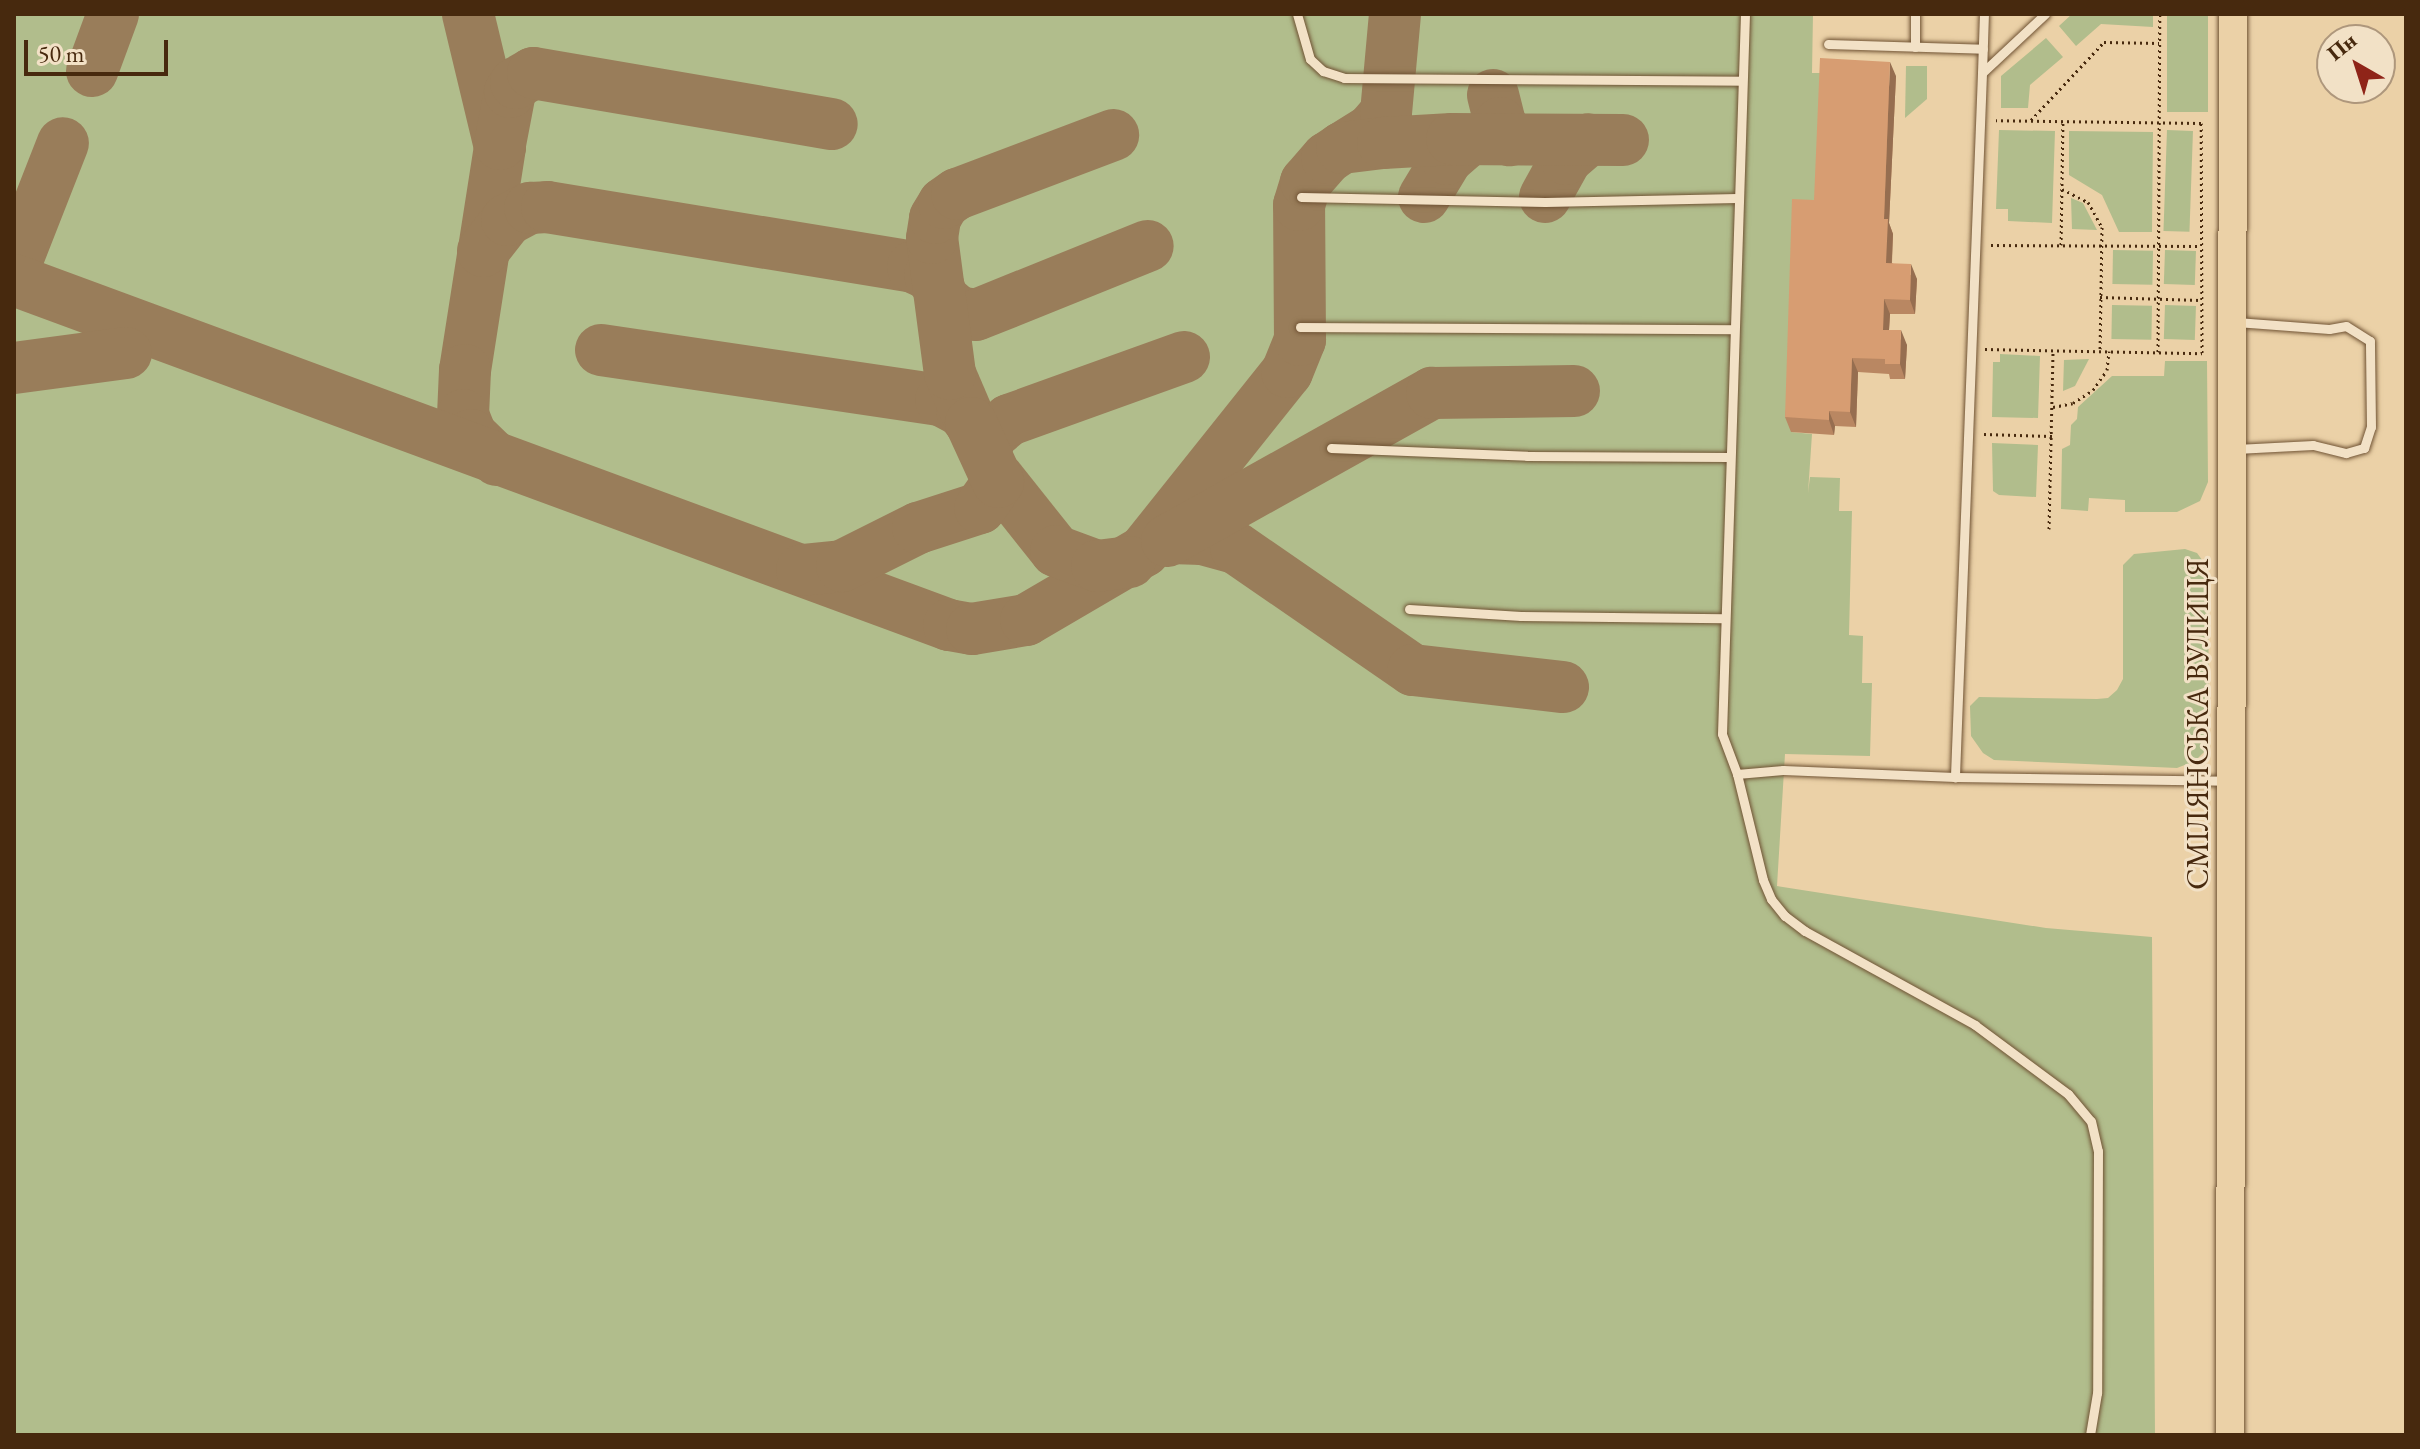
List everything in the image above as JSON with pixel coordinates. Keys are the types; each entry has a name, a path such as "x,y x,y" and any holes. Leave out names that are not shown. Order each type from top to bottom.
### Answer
{"main road":[{"name":"СМІЛЯНСЬКА ВУЛИЦЯ","path":"2230,1435 2233,14"}],"lane":[{"path":"1297,14 1310,59 1323,71 1344,78 1742,81"},
{"path":"1745,14 1721,727 1737,774 1763,880 1771,899 1785,916 1805,931 1975,1025 2068,1094 2091,1121 2098,1166 2097,1393 2090,1435"},
{"path":"1915,14 1915,47"},
{"path":"1955,777 1984,14"},
{"path":"1982,73 2045,14"},
{"path":"1828,44 1983,49"},
{"path":"1301,197 1545,202 1737,198"},
{"path":"2232,322 2329,329 2346,326 2370,341 2371,427 2364,448 2346,453 2313,445 2232,449"},
{"path":"1300,327 1734,329"},
{"path":"1331,448 1527,456 1729,457"},
{"path":"1409,609 1521,616 1724,618"},
{"path":"1737,774 1783,770 1955,777 2233,781"}],"path":[{"path":"2158,352 2160,14"},
{"path":"2031,120 2104,42 2159,43"},
{"path":"1971,348 2202,353 2201,123 1980,120"},
{"path":"2061,245 2063,121"},
{"path":"2062,189 2081,196 2095,210 2102,227 2100,351"},
{"path":"1975,244 2201,246"},
{"path":"2100,297 2201,300"},
{"path":"2049,529 2053,350"},
{"path":"2053,407 2073,403 2093,390 2107,370 2109,351"},
{"path":"1968,434 2052,436"}],"green space":[{"path":"14,14 1813,14 1812,73 1825,73 1819,215 1791,432 1812,434 1808,493 1810,477 1840,478 1839,511 1852,511 1849,635 1863,636 1862,683 1872,683 1870,756 1785,754 1777,886 2046,928 2152,937 2155,1435 14,1435"},
{"path":"2072,14 2153,14 2153,27 2101,24 2076,46 2059,26"},
{"path":"2167,14 2208,14 2208,112 2167,112"},
{"path":"2046,38 2063,57 2030,85 2028,108 2001,108 2001,76"},
{"path":"1906,66 1927,66 1927,99 1905,118"},
{"path":"1999,130 2055,131 2052,223 2008,221 2008,209 1996,209"},
{"path":"2167,130 2193,131 2189,232 2163,231"},
{"path":"2069,131 2153,132 2152,232 2119,232 2102,195 2069,175"},
{"path":"2071,198 2083,203 2097,230 2072,229"},
{"path":"2113,250 2153,251 2152,285 2112,284"},
{"path":"2165,250 2196,251 2195,285 2164,284"},
{"path":"2112,305 2152,306 2151,340 2111,339"},
{"path":"2165,305 2196,306 2195,340 2164,339"},
{"path":"2000,354 2040,356 2038,418 1992,417 1993,362 2000,362"},
{"path":"2089,359 2075,386 2063,391 2064,360"},
{"path":"2165,361 2207,361 2208,482 2200,501 2177,512 2125,512 2125,500 2089,498 2088,511 2061,509 2062,449 2070,445 2071,425 2077,419 2078,407 2112,376 2164,376"},
{"path":"1992,443 2038,445 2036,497 1999,495 1993,491"},
{"path":"2185,549 2197,553 2208,568 2209,739 2206,750 2195,761 2177,768 1994,760 1983,753 1971,736 1970,706 1979,697 2097,699 2108,698 2117,690 2123,679 2123,565 2134,554"}],"building":[{"path":"1820,58 1890,62 1884,219 1888,219 1886,263 1911,264 1910,300 1884,299 1883,330 1901,330 1900,364 1885,364 1885,359 1852,358 1850,412 1829,411 1829,420 1785,417 1792,199 1814,200"}],"taxiway":[{"path":"92,71 113,14"},
{"path":"468,14 500,147 465,370 463,415 471,435 497,460"},
{"path":"1342,148 1371,130 1386,113 1395,14"},
{"path":"500,144 510,92 516,83 533,73 832,124"},
{"path":"1493,95 1500,123 1510,140"},
{"path":"601,350 941,400 962,411 971,423 950,374 932,238 935,218 944,203 957,194 1113,135"},
{"path":"14,280 949,625 972,629 1026,620 1144,551 1287,372 1300,340 1299,205 1306,182 1327,158 1342,148 1383,143 1452,139 1623,140"},
{"path":"1545,197 1566,159 1589,139"},
{"path":"1424,197 1447,159 1469,140"},
{"path":"14,268 63,143"},
{"path":"483,251 507,220 530,208 547,207 913,267 930,275 939,288"},
{"path":"941,297 958,312 976,315 1148,246"},
{"path":"14,368 126,353"},
{"path":"986,450 990,436 1009,420 1184,357"},
{"path":"1167,541 1432,393 1574,391"},
{"path":"802,570 842,566 918,528 980,508 998,482 971,423"},
{"path":"998,478 1056,551 1097,566 1130,562"},
{"path":"1171,538 1202,539 1236,548 1413,670 1563,687"}]}
